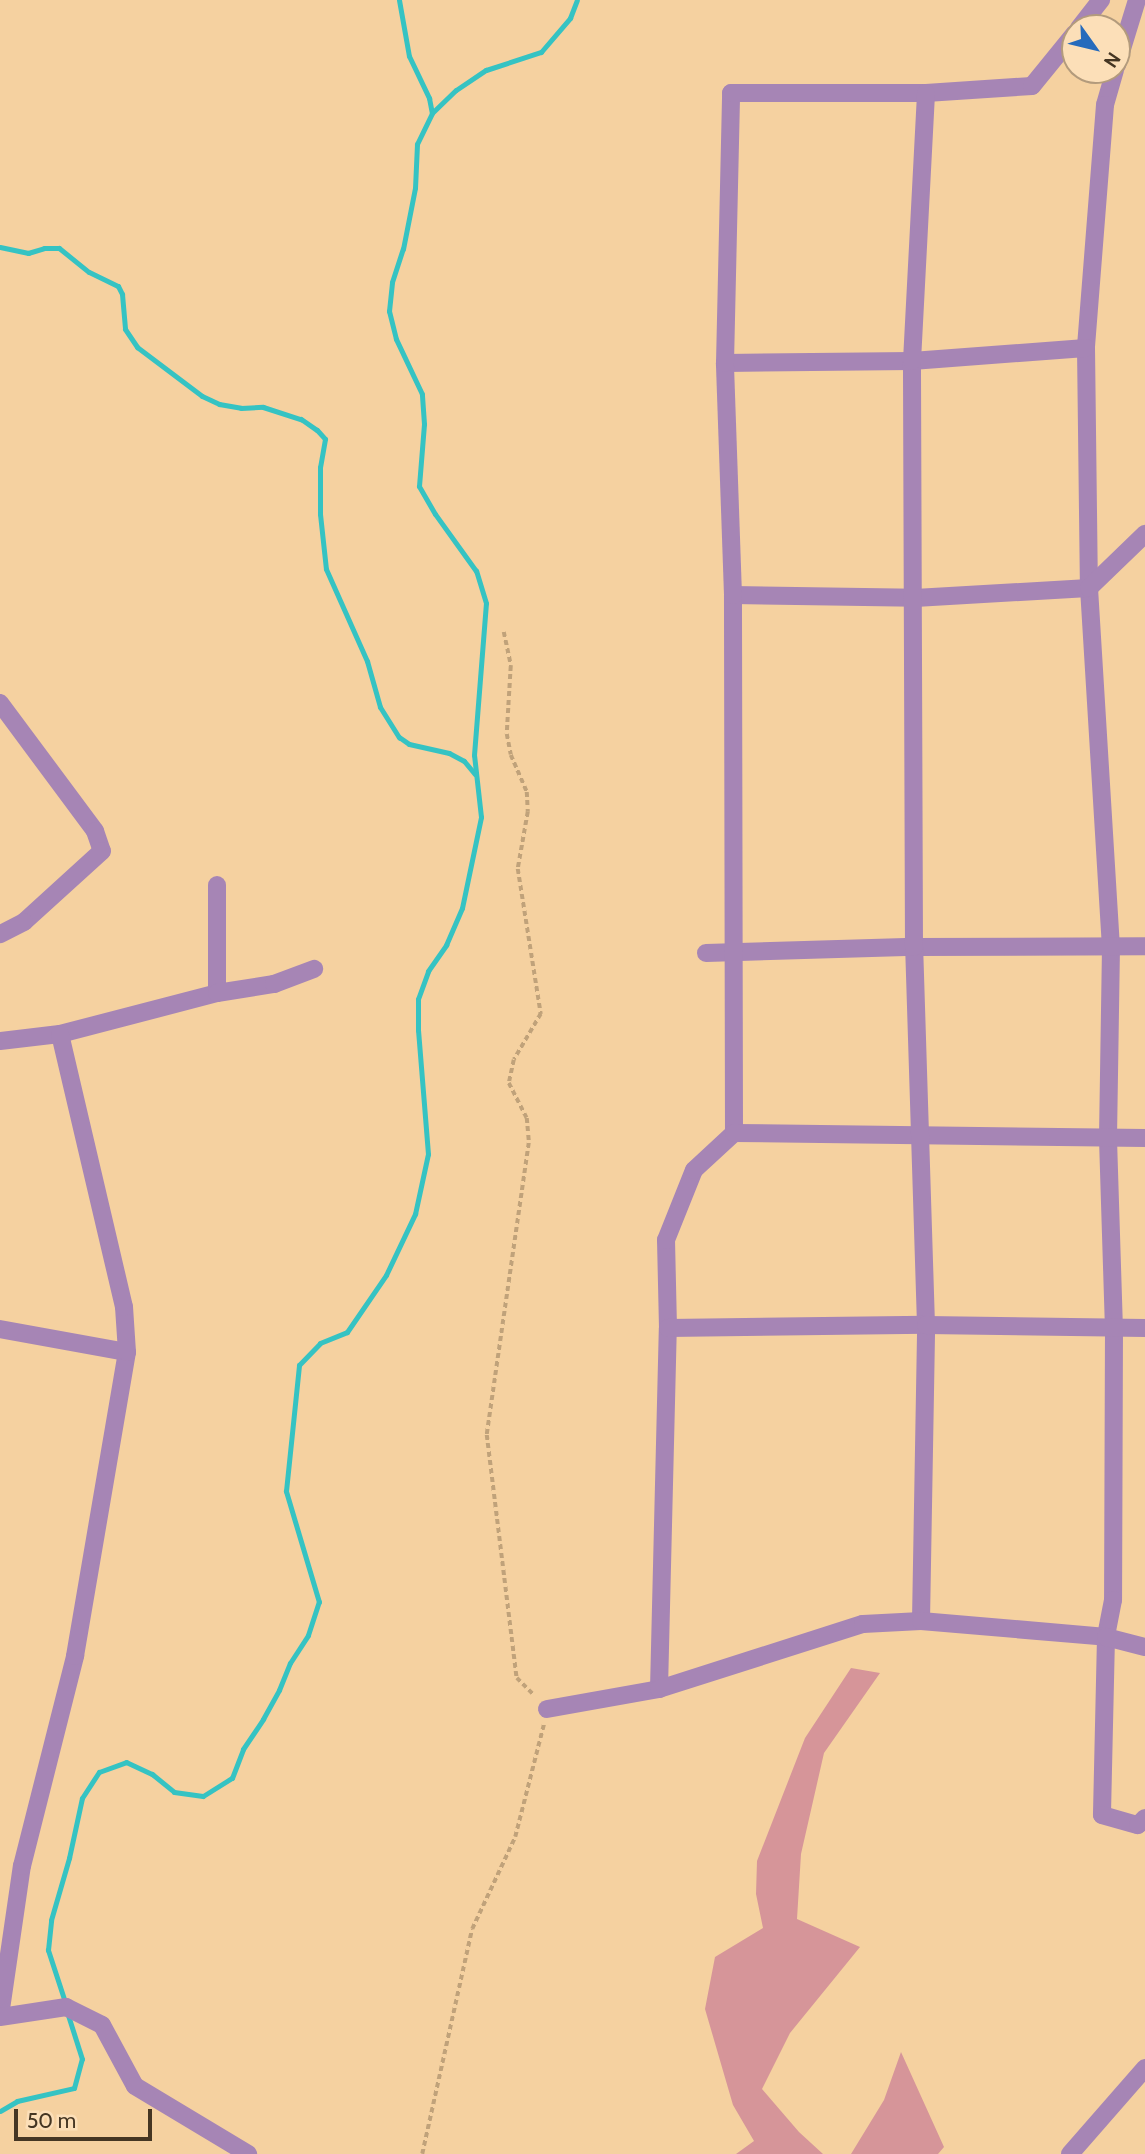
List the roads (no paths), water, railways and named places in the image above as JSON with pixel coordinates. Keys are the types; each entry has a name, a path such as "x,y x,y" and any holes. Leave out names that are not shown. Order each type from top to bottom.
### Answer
{"street":[{"path":"1090,14 1101,0"},
{"path":"1131,20 1137,0"},
{"path":"734,1133 733,595 724,363 731,93 926,93 1032,86 1061,50"},
{"path":"1111,84 1105,105 1086,348 1089,589 1111,947 1108,1139 1114,1328 1113,1600 1106,1637 1102,1815 1138,1825 1145,1818"},
{"path":"921,1621 926,1325 914,947 915,598 912,361 926,93"},
{"path":"724,363 912,361 1086,348"},
{"path":"733,595 915,598 1089,589 1145,534"},
{"path":"0,703 95,831 102,851 24,922 0,934"},
{"path":"217,885 217,993"},
{"path":"706,953 914,947 1145,946"},
{"path":"0,1041 60,1034 217,993 274,984 314,969"},
{"path":"60,1034 124,1307 127,1352 75,1656 22,1866 0,2017 66,2007 102,2025 135,2086 248,2154"},
{"path":"659,1689 668,1328 666,1240 694,1170 734,1133 1145,1138"},
{"path":"668,1328 926,1325 1145,1328"},
{"path":"0,1329 127,1352"},
{"path":"547,1709 659,1689 863,1624 921,1621 1106,1637 1145,1647"},
{"path":"1070,2154 1145,2068"}],"waterway":[{"path":"399,0 409,56 429,98 432,113"},
{"path":"65,2002 48,1950 51,1920 69,1858 82,1798 99,1772 126,1762 152,1774 174,1792 203,1796 232,1778 243,1749 263,1719 290,1663 308,1635 319,1602 286,1491 299,1365 320,1343 347,1332 386,1275 415,1214 428,1154 418,999 428,971 446,945 462,908 481,817 474,755 486,603 476,571 435,514 419,486 424,424 422,394 396,339 389,311 392,282 403,249 415,188 417,144 432,113 456,90 486,70 541,52 570,18 577,0"},
{"path":"0,247 28,253 44,248 59,248 89,272 118,286 122,294 125,329 137,347 202,396 219,404 241,408 263,407 301,419 317,430 325,439 320,467 320,514 326,569 367,661 380,707 399,737 409,744 449,753 464,761 475,774"},
{"path":"0,2111 17,2101 74,2088 82,2059 67,2012"}]}
